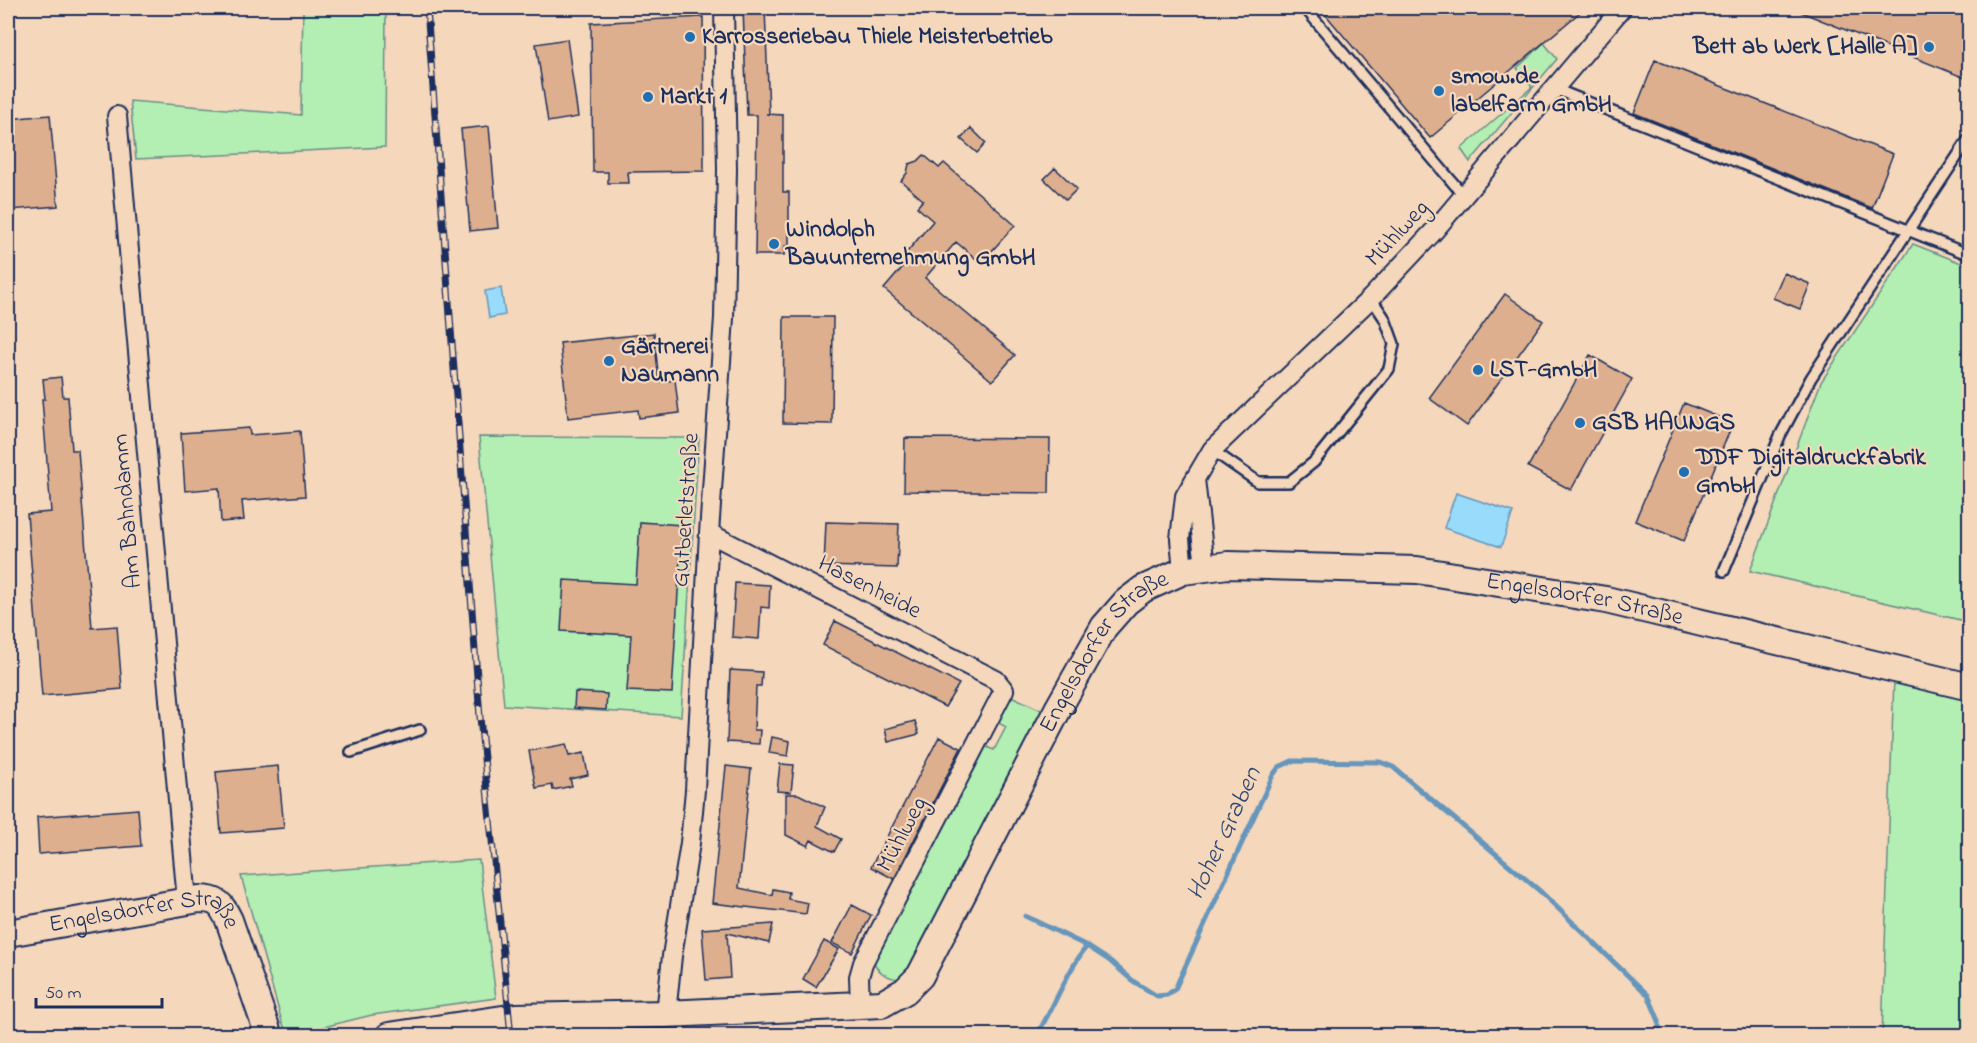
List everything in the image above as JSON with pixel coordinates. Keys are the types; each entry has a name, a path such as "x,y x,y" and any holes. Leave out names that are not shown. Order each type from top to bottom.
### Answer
{"main road":[{"name":"Engelsdorfer Straße","path":"389,1035 516,1017 860,1006 882,1004 905,991 920,976 1059,707 1104,627 1126,602 1143,590 1194,569 1228,565 1417,570 1606,600 1970,687"},
{"name":"Engelsdorfer Straße","path":"8,933 187,901 210,899 221,904 268,1035"}],"street":[{"name":"Gutberletstraße","path":"666,1014 672,956 690,843 697,760 727,266 723,8"},
{"name":"Mühlweg","path":"1194,569 1195,479 1212,450 1371,298 1465,197 1555,89 1613,11"},
{"name":"Am Bahndamm","path":"117,116 187,901"},
{"name":"Hasenheide","path":"709,533 996,680 1004,690"},
{"name":"Mühlweg","path":"860,1006 859,977 863,963 1004,690"}],"lane":[{"path":"1305,8 1465,197"},
{"path":"1555,89 1970,255"},
{"path":"1724,571 1780,436 1799,399 1970,137"},
{"path":"1212,450 1258,482 1289,482 1314,462 1389,369 1394,344 1384,319 1371,298"},
{"path":"351,752 420,730"}],"green space":[{"path":"303,8 386,8 385,147 136,159 130,101 301,115"},
{"path":"1544,43 1557,59 1470,162 1461,149 1532,87 1517,68"},
{"path":"1913,244 1969,266 1969,622 1750,571 1821,382"},
{"path":"479,437 699,438 681,716 504,705"},
{"path":"1894,677 1969,696 1970,1035 1882,1036"},
{"path":"1011,696 1046,712 911,969 902,979 888,977 878,969 874,962 984,746 994,750 1006,727 997,722"},
{"path":"479,860 496,998 372,1015 299,1033 287,1032 282,1022 241,876"}],"water":[{"path":"501,288 505,315 489,318 485,291"},
{"path":"1456,493 1513,512 1501,547 1444,528"}],"building":[{"path":"743,8 765,8 769,114 766,114 783,115 783,192 789,192 789,246 785,246 784,255 755,255 757,115 747,115"},
{"name":"smow.de labelfarm GmbH","path":"1320,8 1585,8 1430,138"},
{"name":"Bett ab Werk [Halle A]","path":"1791,8 1947,8 1970,17 1970,80"},
{"name":"Markt 1","path":"703,17 704,171 628,172 629,183 608,183 608,172 593,172 591,23"},
{"path":"567,39 578,117 548,122 536,44"},
{"path":"1655,60 1893,154 1872,208 1634,113"},
{"path":"50,115 58,206 10,210 8,119"},
{"path":"489,126 498,228 470,231 461,129"},
{"path":"971,128 986,143 977,153 961,139"},
{"path":"924,155 939,168 944,163 1015,225 981,263 956,242 925,278 1015,355 992,381 884,289 907,262 902,258 933,221 917,207 923,200 901,181 907,173 909,164 918,161"},
{"path":"1055,168 1077,189 1066,200 1044,179"},
{"path":"1784,273 1810,284 1800,309 1773,298"},
{"name":"LST-GmbH","path":"1505,294 1543,321 1467,426 1429,398"},
{"path":"784,317 833,317 832,424 783,423"},
{"name":"Gärtnerei Naumann","path":"654,333 659,382 675,380 679,413 639,418 638,410 568,418 560,343"},
{"name":"GSB HAUNGS","path":"1590,355 1632,379 1571,490 1528,467"},
{"path":"61,377 63,397 68,397 72,450 78,450 92,628 117,626 122,689 42,696 27,514 51,512 42,399 45,399 43,379"},
{"name":"DDF Digitaldruckfabrik GmbH","path":"1684,403 1733,423 1684,541 1635,521"},
{"path":"249,428 250,435 300,431 305,496 242,501 244,520 221,522 219,488 185,491 181,433"},
{"path":"905,438 1050,439 1049,493 904,491"},
{"path":"640,522 682,525 672,693 627,691 631,635 561,631 564,580 636,584"},
{"path":"826,522 899,524 897,568 824,566"},
{"path":"735,583 770,585 769,608 761,607 759,639 732,637"},
{"path":"835,621 959,684 945,707 823,645"},
{"path":"730,670 762,672 761,686 756,686 754,730 760,730 759,744 727,742"},
{"path":"575,692 607,694 606,710 574,708"},
{"path":"915,721 919,734 888,742 885,729"},
{"path":"772,737 790,741 788,756 769,753"},
{"path":"939,737 961,748 894,879 871,867"},
{"path":"566,744 569,756 584,753 588,775 570,779 572,786 553,790 552,785 536,788 529,751"},
{"path":"780,764 794,765 791,792 777,791"},
{"path":"278,766 284,828 221,833 216,772"},
{"path":"726,766 751,769 739,888 772,895 773,889 789,892 788,899 808,903 806,914 712,903"},
{"path":"786,794 798,794 825,807 817,826 841,839 834,852 811,840 808,846 786,835"},
{"path":"138,809 141,846 39,854 37,817"},
{"path":"852,905 871,915 852,953 832,943"},
{"path":"773,924 769,943 727,933 730,978 706,980 702,929"},
{"path":"824,941 839,949 816,987 803,979"}],"waterway":[{"name":"Hoher Graben","path":"1036,1036 1072,968 1087,946 1157,996 1167,995 1175,989 1273,775 1279,767 1292,761 1380,762 1393,767 1541,892 1648,995 1659,1021 1659,1036"},
{"path":"1025,916 1087,946"}],"railway":[{"path":"427,8 480,717 511,1036"}],"place":[{"name":"Karrosseriebau Thiele Meisterbetrieb","path":"690,37"},
{"name":"Bett ab Werk [Halle A]","path":"1929,47"},
{"name":"smow.de labelfarm GmbH","path":"1439,91"},
{"name":"Markt 1","path":"648,97"},
{"name":"Windolph Bauunternehmung GmbH","path":"774,244"},
{"name":"Gärtnerei Naumann","path":"609,361"},
{"name":"LST-GmbH","path":"1478,370"},
{"name":"GSB HAUNGS","path":"1580,423"},
{"name":"DDF Digitaldruckfabrik GmbH","path":"1684,472"}]}
